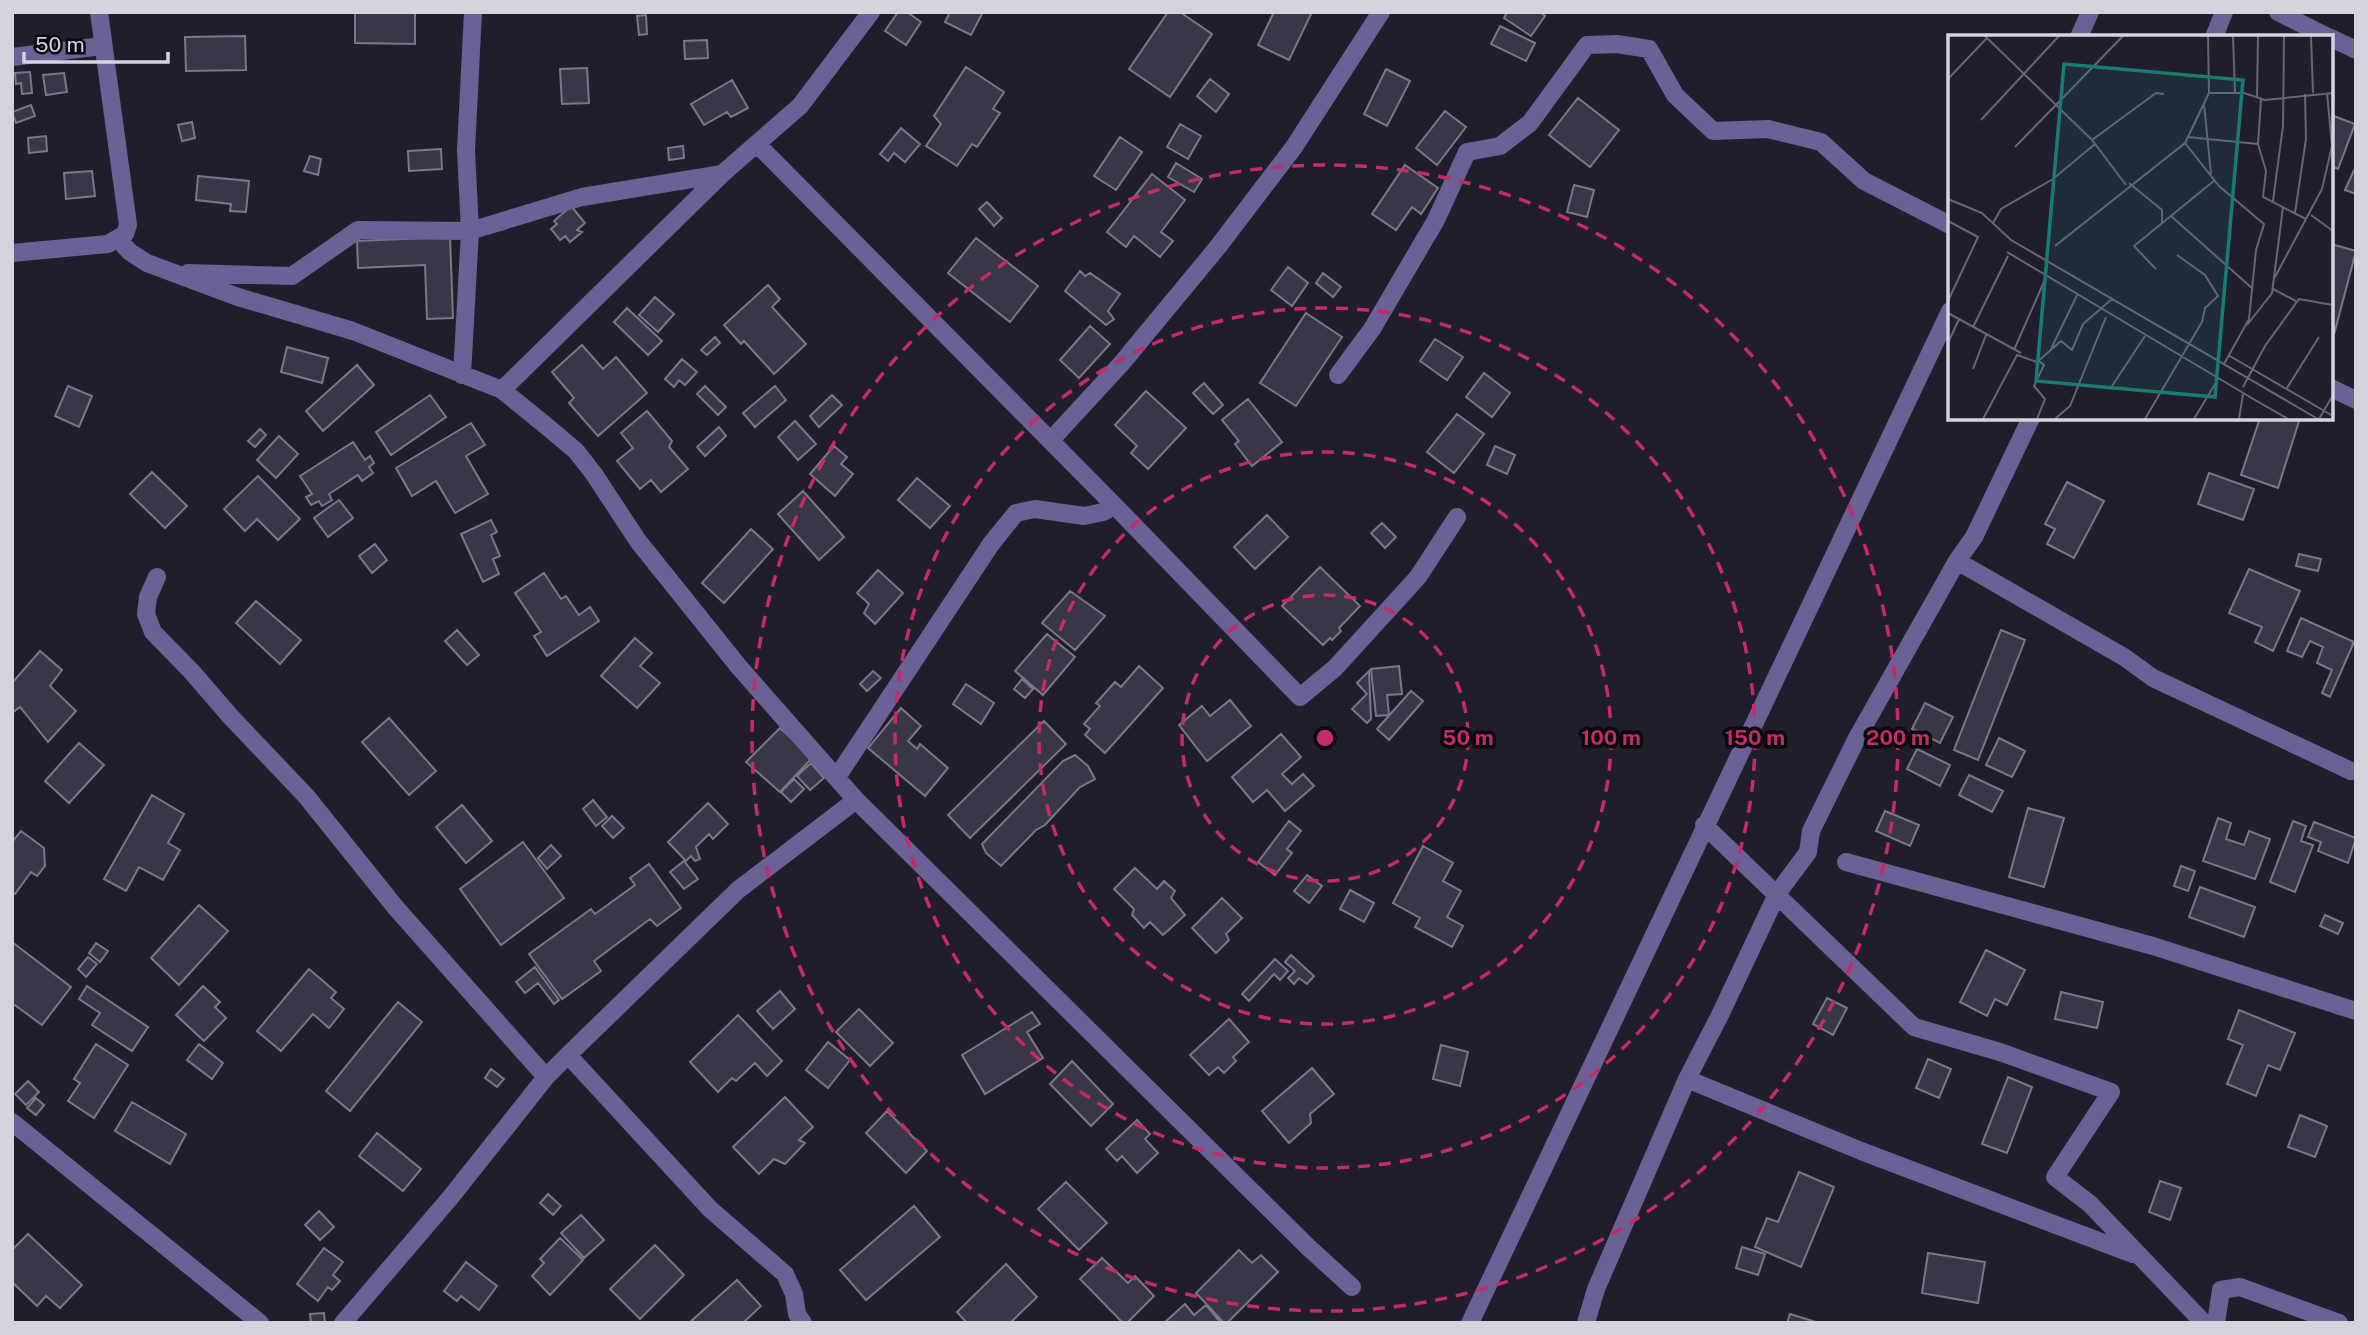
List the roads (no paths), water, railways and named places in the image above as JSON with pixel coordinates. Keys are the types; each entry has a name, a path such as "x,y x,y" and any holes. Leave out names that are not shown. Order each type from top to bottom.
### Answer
{"street":[{"path":"12,253 108,244 125,234 128,225 99,12"},
{"path":"462,375 470,231 466,150 473,12"},
{"path":"502,390 722,174 800,106 871,12"},
{"path":"1051,440 1121,364 1224,238 1294,147 1381,12"},
{"path":"2080,35 2090,12"},
{"path":"2215,35 2224,12"},
{"path":"2278,12 2324,35"},
{"path":"2333,39 2356,50"},
{"path":"1338,375 1372,329 1436,220 1467,152 1500,146 1530,123 1587,45 1617,44 1649,49 1675,95 1713,131 1768,130 1822,142 1864,181 1948,224"},
{"path":"12,57 102,46"},
{"path":"757,144 1051,440 1300,697 1335,668 1418,577 1457,517"},
{"path":"170,272 292,276 358,230 470,231 582,197 722,174"},
{"path":"118,239 147,264 237,297 353,331 502,390 576,452 674,588 739,667 856,800 1308,1247 1352,1287"},
{"path":"1470,1323 1948,314"},
{"path":"2333,389 2356,400"},
{"path":"1586,1323 1596,1289 1686,1079 1720,1015 1777,894 1808,852 1811,831 1857,738 1957,561 1974,537 2030,420"},
{"path":"837,777 991,544 1016,513 1035,509 1084,516 1115,506"},
{"path":"1957,561 2124,657 2153,678 2351,771"},
{"path":"157,577 148,597 146,614 153,632 306,796 396,908 546,1077"},
{"path":"343,1323 450,1198 546,1077 738,890 856,800"},
{"path":"1704,825 1914,1027 2000,1052 2111,1092 2055,1177 2090,1204 2204,1323"},
{"path":"1846,862 2153,946 2356,1011"},
{"path":"568,1055 710,1209 785,1274 794,1294 797,1314 803,1323"},
{"path":"1686,1079 2139,1257"},
{"path":"12,1122 260,1323"},
{"path":"2216,1323 2221,1290 2240,1287 2339,1323"}]}
